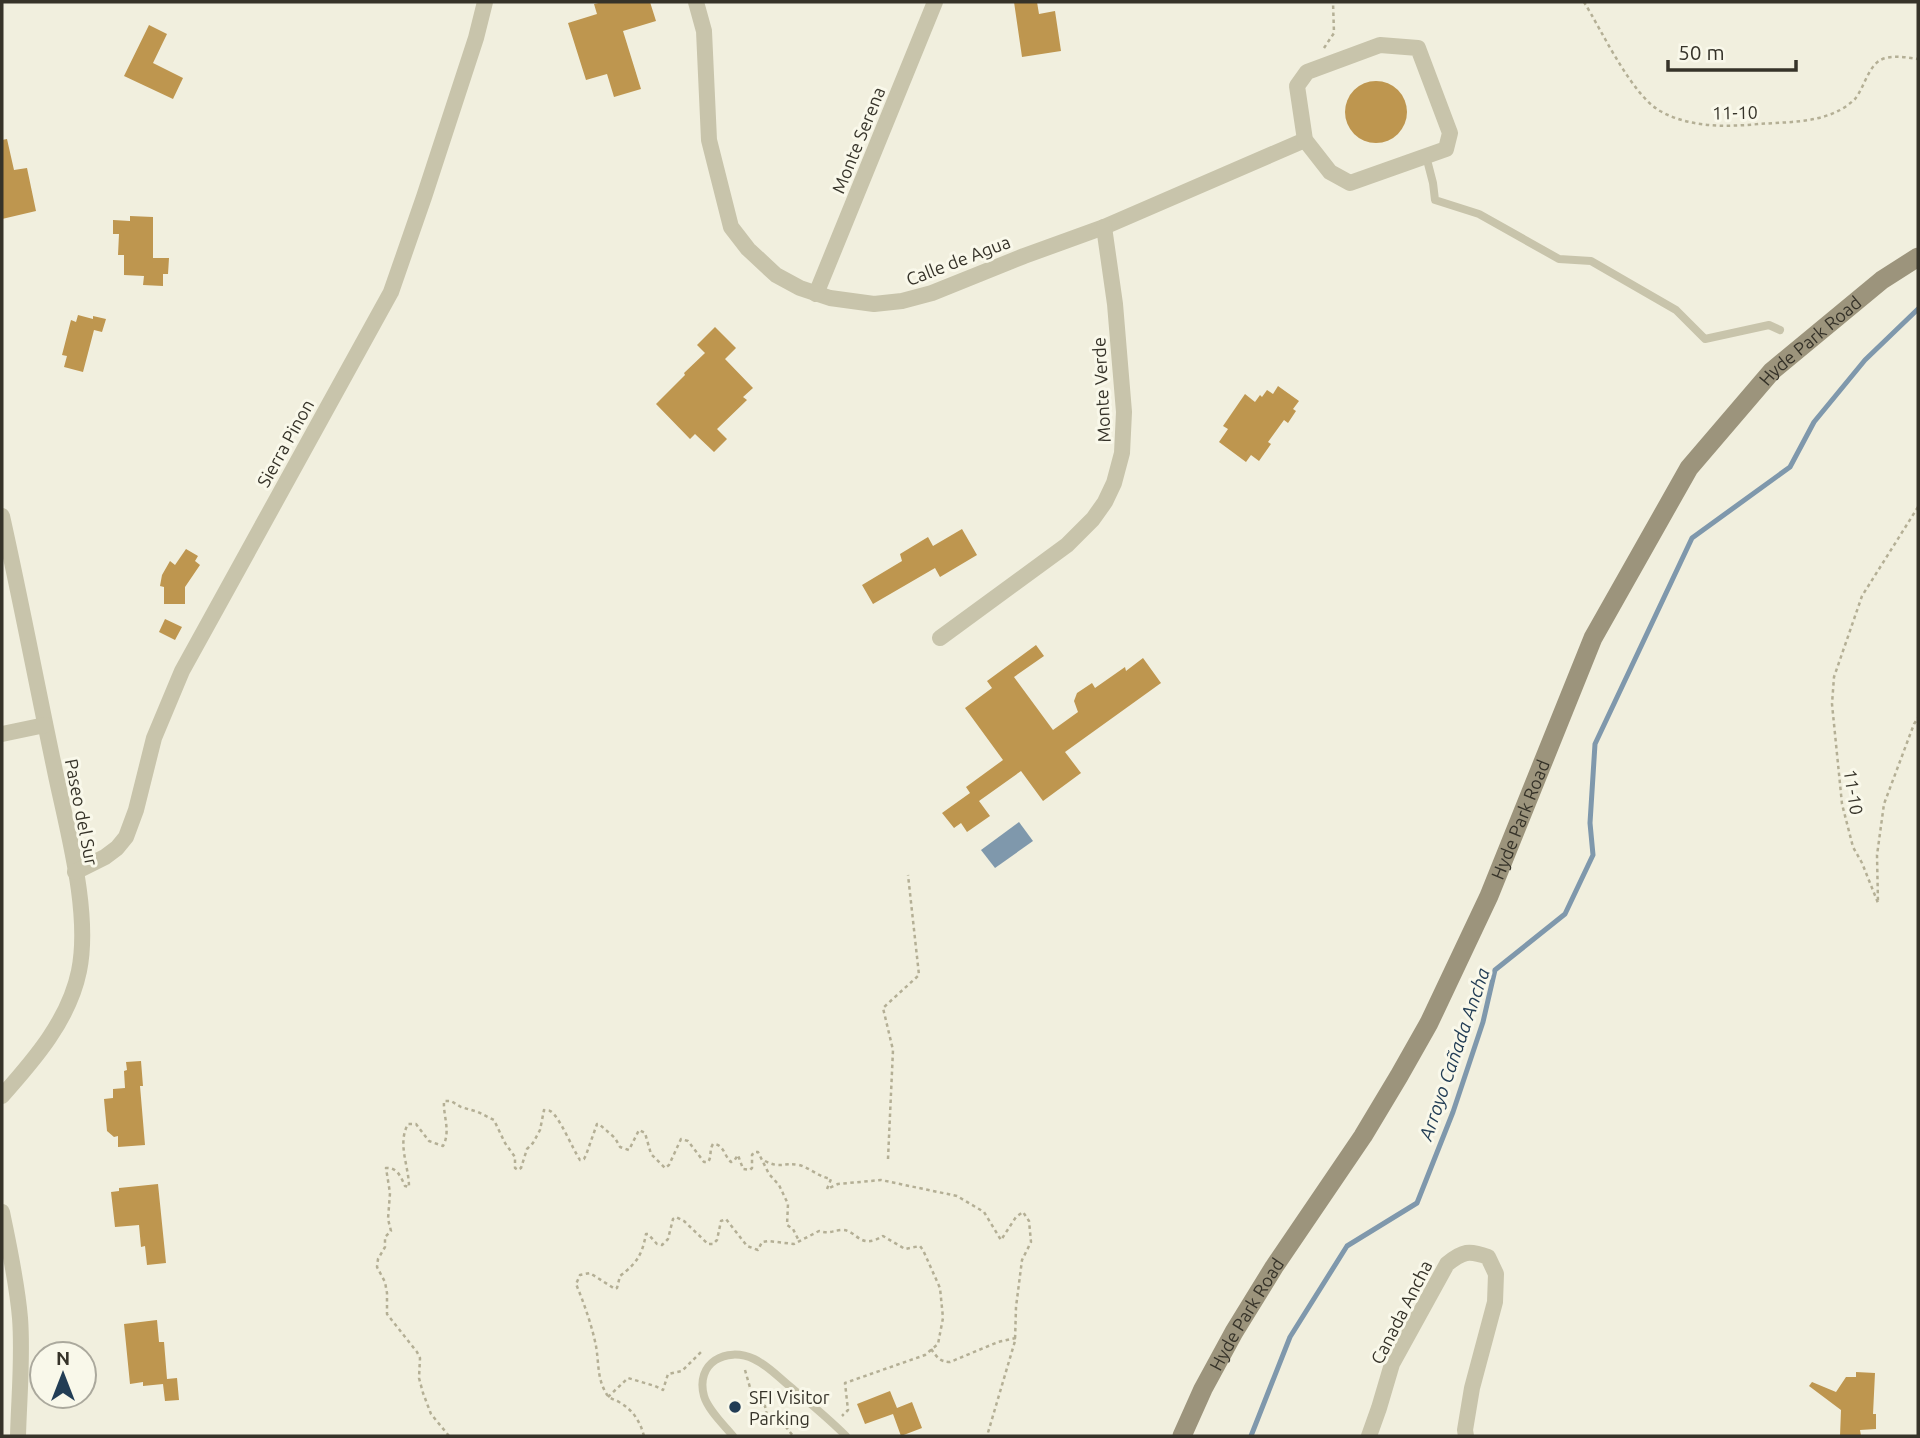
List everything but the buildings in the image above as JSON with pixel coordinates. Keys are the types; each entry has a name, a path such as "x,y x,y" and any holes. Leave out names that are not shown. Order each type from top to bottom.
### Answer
{"main road":[{"name":"Hyde Park Road","path":"1182,1436 1214,1368 1241,1320 1363,1136 1429,1023 1489,896 1593,638 1689,468 1772,371 1881,280 1918,257"}],"street":[{"name":"Sierra Pinon","path":"75,872 105,857 126,837 136,810 154,738 181,671 390,292 463,78 485,2"},
{"name":"Calle de Agua","path":"696,2 704,31 709,140 732,227 766,267 788,282 817,294 874,304 902,301 950,287 1104,227 1305,140"},
{"name":"Monte Serena","path":"817,294 935,2"},
{"path":"1380,45 1418,48 1450,132 1446,149 1350,183 1330,172 1305,140 1297,86 1307,72 1380,45"},
{"name":"Monte Verde","path":"940,638 1067,545 1093,519 1114,483 1122,453 1124,412 1115,304 1104,227"},
{"name":"Paseo del Sur","path":"2,516 29,636 75,872 81,952 79,972 73,990 55,1029 2,1096"},
{"path":"2,734 45,725"},
{"path":"2,1212 20,1320 18,1436"},
{"name":"Canada Ancha","path":"1368,1436 1392,1364 1447,1264 1459,1254 1473,1252 1488,1257 1496,1274 1495,1302 1472,1388 1466,1436"}],"lane":[{"path":"1426,156 1435,200 1479,214 1559,259 1591,261 1676,310 1705,339 1769,325 1780,330"},
{"path":"733,1436 705,1400 703,1389 707,1369 720,1357 736,1354 767,1367 846,1436"}],"path":[{"path":"1307,72 1334,33 1333,2"},
{"name":"11-10","path":"1584,2 1642,96 1660,111 1695,124 1725,127 1807,121 1838,111 1854,100 1876,64 1884,58 1900,56 1918,59"},
{"name":"11-10","path":"1918,507 1862,596 1834,677 1832,704 1842,804 1853,847 1878,903 1877,855 1884,804 1918,718"},
{"path":"888,1159 893,1050 883,1008 919,975 908,875"},
{"path":"449,1436 431,1414 423,1393 417,1352 387,1314 385,1282 377,1267 378,1259 386,1247 385,1237 390,1231 390,1193 386,1168 392,1168 405,1186 409,1186 403,1145 405,1128 408,1124 416,1124 429,1141 443,1146 447,1133 444,1101 451,1101 494,1120 515,1157 515,1168 518,1170 527,1149 540,1130 544,1111 548,1110 560,1124 580,1160 586,1155 597,1124 615,1138 620,1147 629,1150 639,1130 645,1133 651,1154 665,1168 681,1139 688,1142 704,1162 708,1162 711,1147 717,1144 731,1162 738,1155 743,1168 750,1170 752,1155 754,1152 758,1153 788,1204 787,1226 793,1229 799,1241"},
{"path":"762,1160 774,1166 799,1165 823,1178 831,1179 827,1189 838,1184 881,1180 957,1196 984,1212 1001,1240 1016,1217 1023,1212 1029,1221 1031,1242 1022,1260 1016,1307 1016,1338 987,1436"},
{"path":"644,1436 635,1415 608,1397 599,1375 597,1348 576,1284 580,1275 590,1273 610,1287 617,1288 620,1276 630,1270 643,1250 646,1234 662,1245 668,1239 671,1224 676,1217 684,1221 708,1244 717,1240 721,1221 726,1219 744,1243 751,1249 758,1250 762,1242 794,1244 820,1231 829,1234 842,1230 860,1240 875,1240 883,1236 905,1249 920,1246 940,1288 943,1318 938,1343 925,1355 845,1383 848,1410"},
{"path":"931,1349 943,1362 950,1362 998,1342 1016,1338"},
{"path":"608,1397 628,1378 663,1390 667,1374 682,1371 703,1350"},
{"path":"720,1357 743,1363 754,1398 765,1406 767,1416 774,1423 783,1423 793,1436"}],"water":[{"path":"1019,822 1033,841 995,868 981,850"}],"waterway":[{"name":"Arroyo Cañada Ancha","path":"1251,1436 1290,1337 1347,1246 1417,1203 1453,1112 1483,1022 1495,970 1565,914 1593,855 1590,823 1595,744 1692,538 1790,467 1814,422 1865,360 1918,309"}],"place":[{"name":"SFI Visitor Parking","path":"735,1407"}]}
